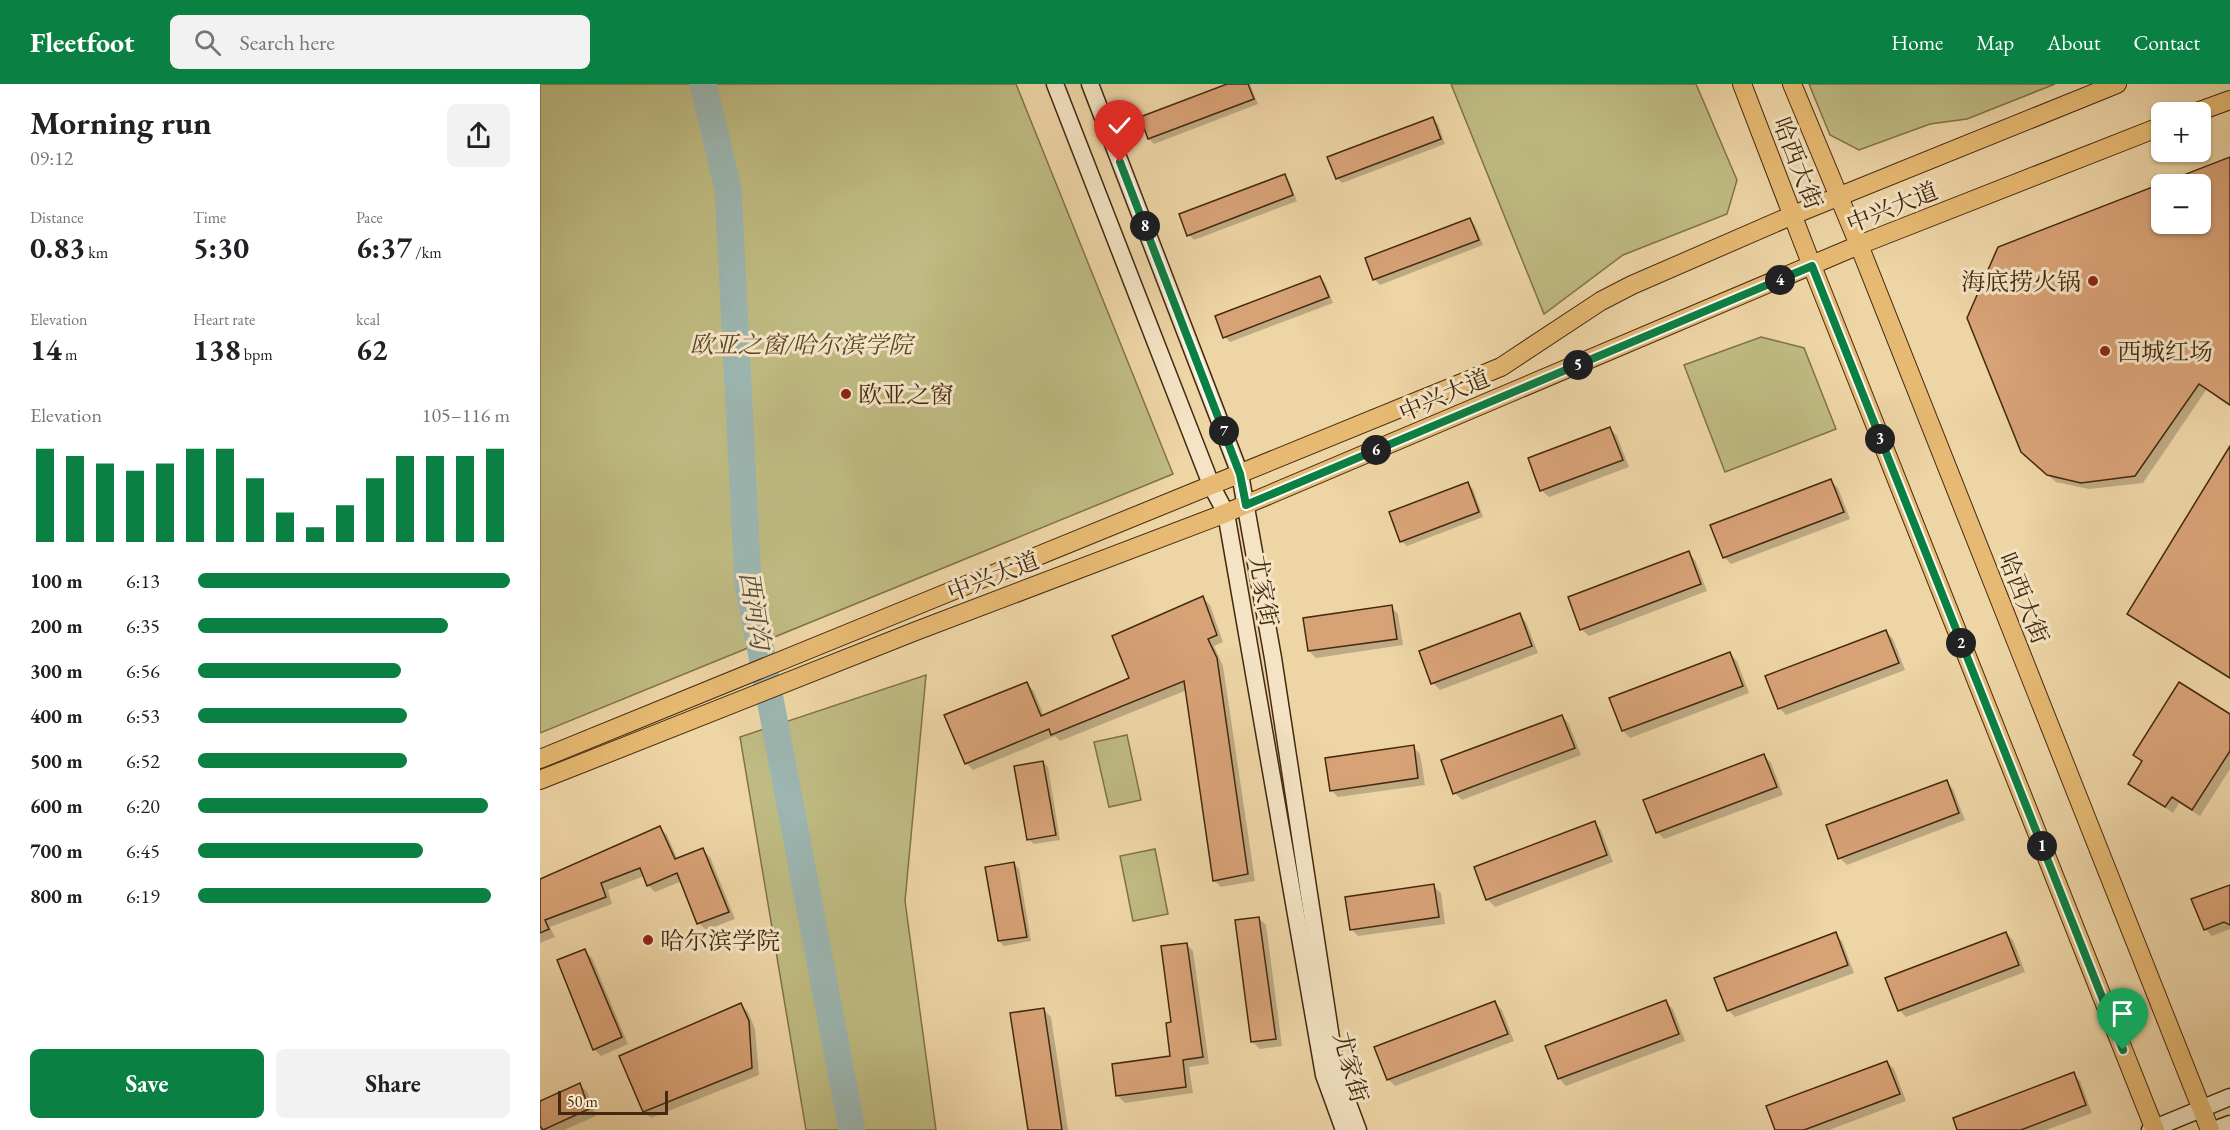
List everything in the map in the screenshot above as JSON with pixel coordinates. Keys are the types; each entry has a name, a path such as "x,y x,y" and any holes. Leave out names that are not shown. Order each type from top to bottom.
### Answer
{"main road":[{"name":"尤家街","path":"1055,84 1212,487 1226,513 1324,1075 1344,1130"},
{"name":"尤家街","path":"1090,84 1240,474 1273,658 1336,1071 1358,1130"},
{"name":"哈西大街","path":"1742,84 2153,1130"},
{"name":"哈西大街","path":"1792,84 1859,245 2200,1109 2212,1130"},
{"name":"中兴大道","path":"540,759 1212,487 1501,367 1601,300 1793,215 2117,84"},
{"path":"2211,107 2230,100"},
{"name":"中兴大道","path":"540,780 678,724 1246,505 1859,245 2151,130"},
{"path":"2153,1130 2230,1097"},
{"path":"2212,1130 2230,1124"}],"green space":[{"name":"欧亚之窗/哈尔滨学院","path":"540,84 1016,84 1173,474 540,733"},
{"path":"1451,84 1696,84 1737,180 1727,214 1623,255 1544,314"},
{"path":"1809,84 2055,84 1967,119 1930,124 1859,150 1830,135"},
{"path":"1761,337 1804,348 1836,429 1725,472 1684,365"},
{"path":"926,675 905,901 936,1130 806,1130 740,737"},
{"path":"1127,735 1141,800 1109,807 1094,742"},
{"path":"1155,849 1168,914 1133,921 1120,856"}],"building":[{"path":"1227,84 1248,84 1254,99 1148,139 1140,117"},
{"path":"1433,117 1441,139 1336,179 1327,157"},
{"name":"西城红场","path":"2230,157 2230,405 2199,384 2135,476 2081,483 2047,475 2021,452 1967,318 1998,247 2151,188 2151,234 2211,234 2211,174 2186,174"},
{"path":"1285,174 1293,195 1187,236 1179,214"},
{"path":"1470,218 1479,240 1373,280 1365,258"},
{"path":"1320,276 1329,297 1223,338 1215,316"},
{"path":"1610,427 1623,460 1540,491 1528,458"},
{"path":"2230,446 2230,678 2127,614"},
{"path":"1831,479 1844,512 1723,558 1710,525"},
{"path":"1468,482 1479,512 1400,542 1389,512"},
{"path":"1689,551 1701,584 1580,630 1568,597"},
{"path":"1203,596 1217,635 1208,639 1217,658 1248,874 1213,881 1184,681 1051,735 1049,729 965,764 944,715 1027,682 1041,716 1129,678 1112,636"},
{"path":"1392,605 1397,639 1308,651 1303,618"},
{"path":"1520,613 1532,646 1431,684 1419,651"},
{"path":"1886,630 1899,663 1778,709 1765,676"},
{"path":"1730,652 1743,686 1622,731 1609,698"},
{"path":"2179,682 2230,714 2230,751 2192,810 2172,797 2165,807 2128,784 2142,761 2133,755"},
{"path":"1562,715 1575,748 1453,794 1441,760"},
{"path":"1414,745 1418,778 1330,791 1325,758"},
{"path":"1764,754 1777,787 1656,833 1643,800"},
{"path":"1043,761 1056,835 1027,840 1014,766"},
{"path":"1947,780 1959,813 1838,859 1826,825"},
{"path":"1595,821 1607,855 1486,900 1474,867"},
{"path":"660,826 675,859 703,848 729,912 697,924 677,873 647,886 640,868 601,883 606,897 545,920 549,929 540,933 540,879"},
{"path":"1014,862 1027,937 998,941 985,867"},
{"path":"1434,884 1439,917 1350,930 1345,897"},
{"path":"2230,885 2230,925 2224,922 2204,930 2191,899"},
{"path":"1259,917 1276,1039 1251,1042 1235,920"},
{"path":"1836,932 1848,965 1727,1011 1714,978"},
{"path":"2006,932 2019,965 1898,1011 1885,978"},
{"path":"1187,943 1203,1057 1183,1060 1186,1087 1116,1096 1112,1064 1170,1056 1166,1023 1171,1022 1161,946"},
{"path":"585,949 622,1037 593,1050 557,960"},
{"path":"1666,1000 1679,1034 1558,1079 1545,1046"},
{"path":"1495,1001 1508,1034 1387,1080 1374,1047"},
{"path":"741,1003 749,1021 752,1068 643,1112 619,1056"},
{"path":"1044,1008 1062,1130 1028,1130 1010,1013"},
{"path":"1887,1061 1900,1094 1804,1130 1775,1130 1766,1106"},
{"path":"2074,1072 2086,1105 2021,1130 1957,1130 1953,1118"},
{"path":"580,1083 589,1109 543,1130 540,1126 540,1101"}],"waterway":[{"name":"西河沟","path":"703,84 728,188 748,583 852,1130"}],"place":[{"name":"海底捞火锅","path":"2093,281"},
{"name":"西城红场","path":"2105,351"},
{"name":"欧亚之窗","path":"846,394"},
{"name":"哈尔滨学院","path":"648,940"}],"route":[{"path":"1120,162 1240,474 1246,505 1812,266 2123,1050"}]}
